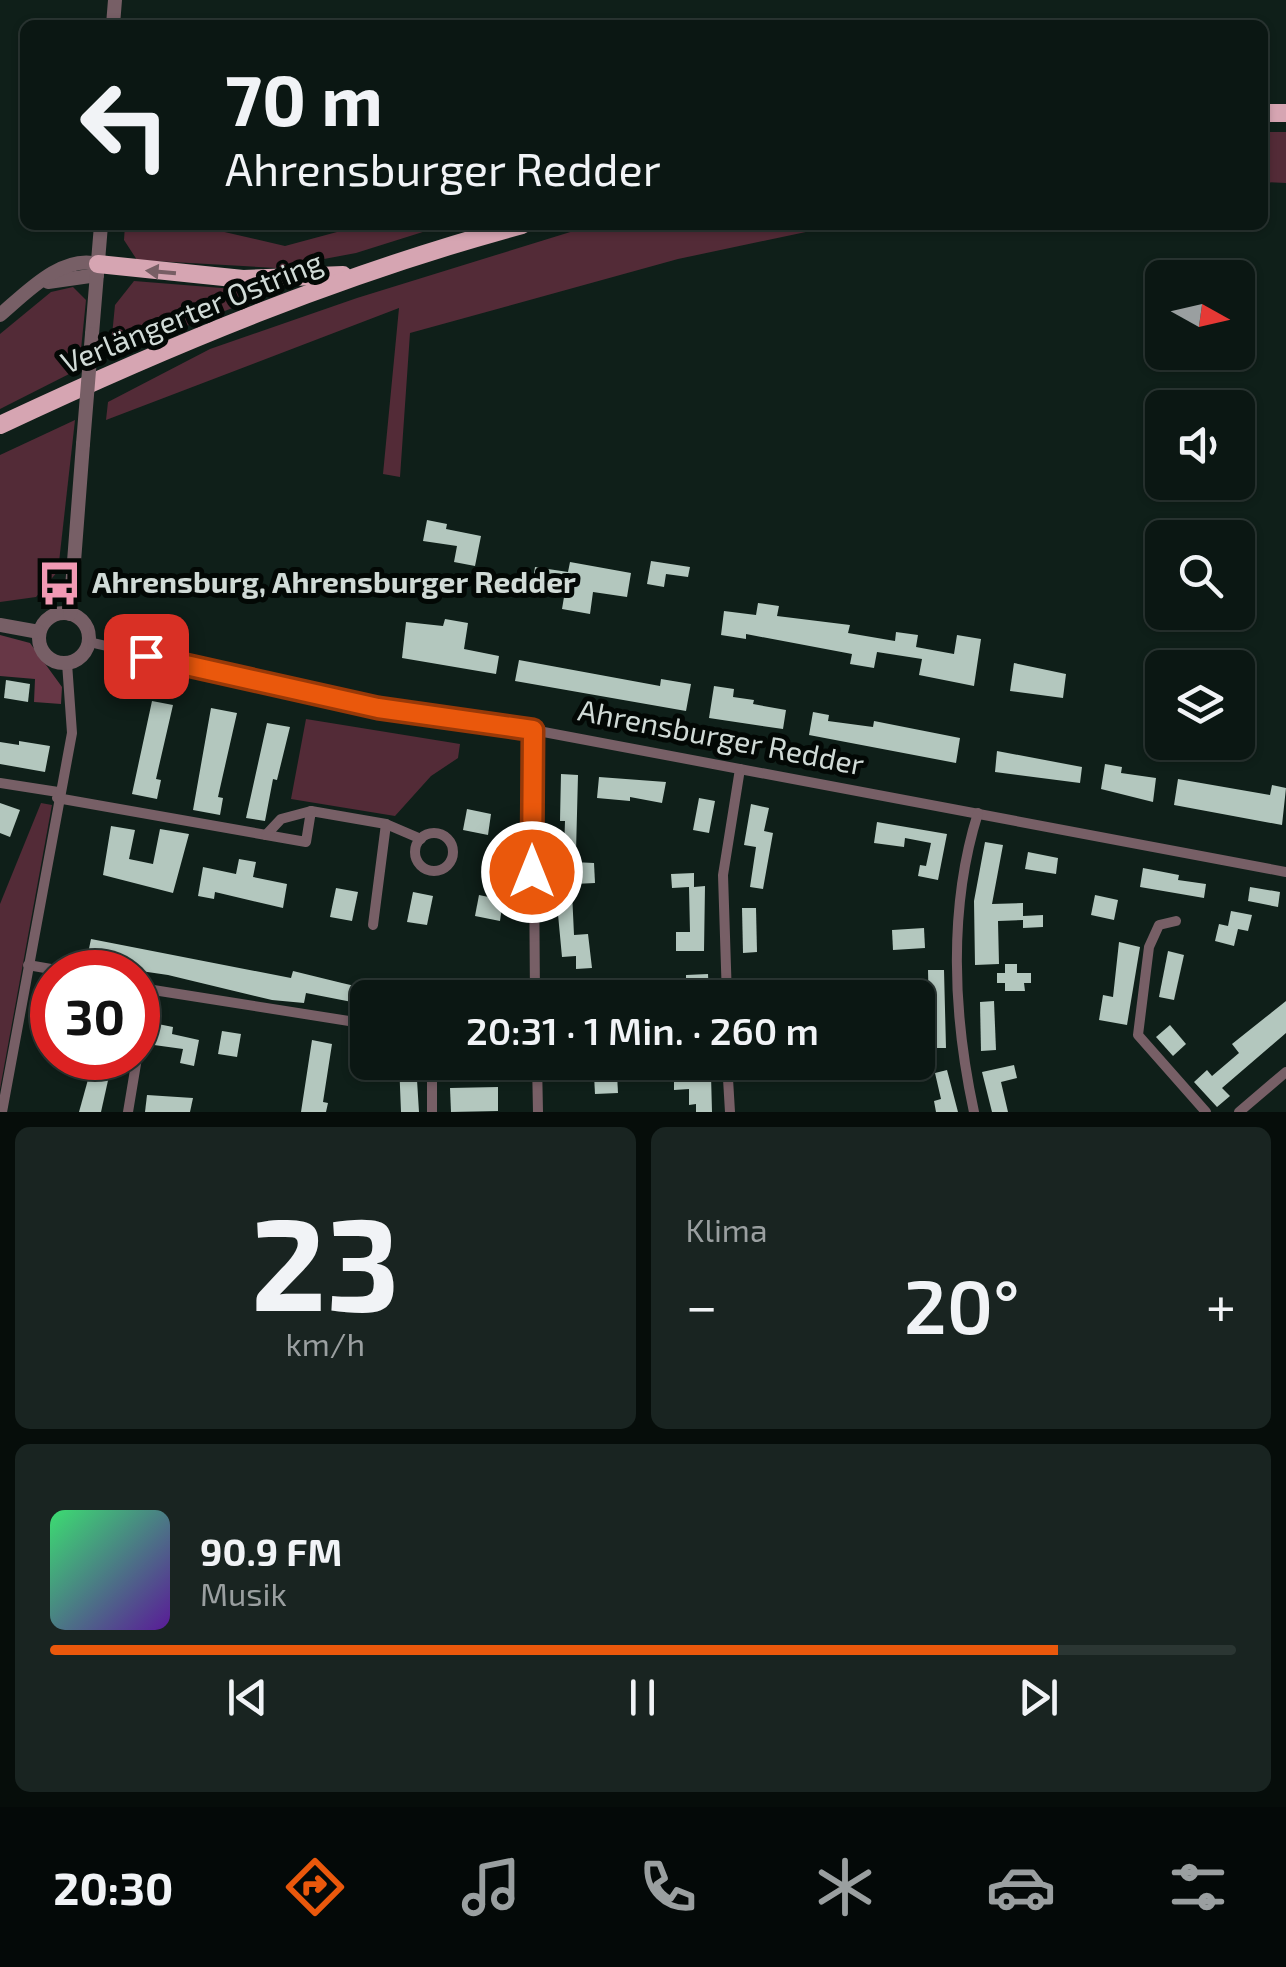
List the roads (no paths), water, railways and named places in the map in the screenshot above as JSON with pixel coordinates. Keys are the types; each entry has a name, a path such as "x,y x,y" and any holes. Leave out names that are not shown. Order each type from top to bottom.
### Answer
{"main road":[{"name":"Verlängerter Ostring","path":"0,425 181,342 363,274 506,230"},
{"path":"98,269 243,279 363,274"}],"street":[{"path":"70,614 102,230"},
{"path":"0,315 36,285 82,260 98,269"},
{"path":"70,614 87,628 88,642 81,656 67,663 45,655 39,632 51,616 70,614"},
{"path":"0,625 39,632"},
{"name":"Ahrensburger Redder","path":"88,642 378,708 533,730 1286,872"},
{"path":"2,1112 2,1093 72,733 67,663"},
{"path":"533,730 535,980"},
{"path":"726,980 723,875 740,769"},
{"path":"0,782 306,842 311,812"},
{"path":"266,835 281,819 311,812 386,824 421,839"},
{"path":"974,1112 962,1058 958,908 963,861 978,813"},
{"path":"373,925 386,824"},
{"path":"1176,922 1159,925 1149,948 1138,1035 1206,1112"},
{"path":"160,989 350,1021"},
{"path":"1239,1112 1286,1072"},
{"path":"128,1112 133,1080"},
{"path":"432,1080 432,1112"},
{"path":"537,1080 538,1112"},
{"path":"728,1080 730,1112"}],"place":[{"name":"Ahrensburg, Ahrensburger Redder","path":"59,583"}]}
